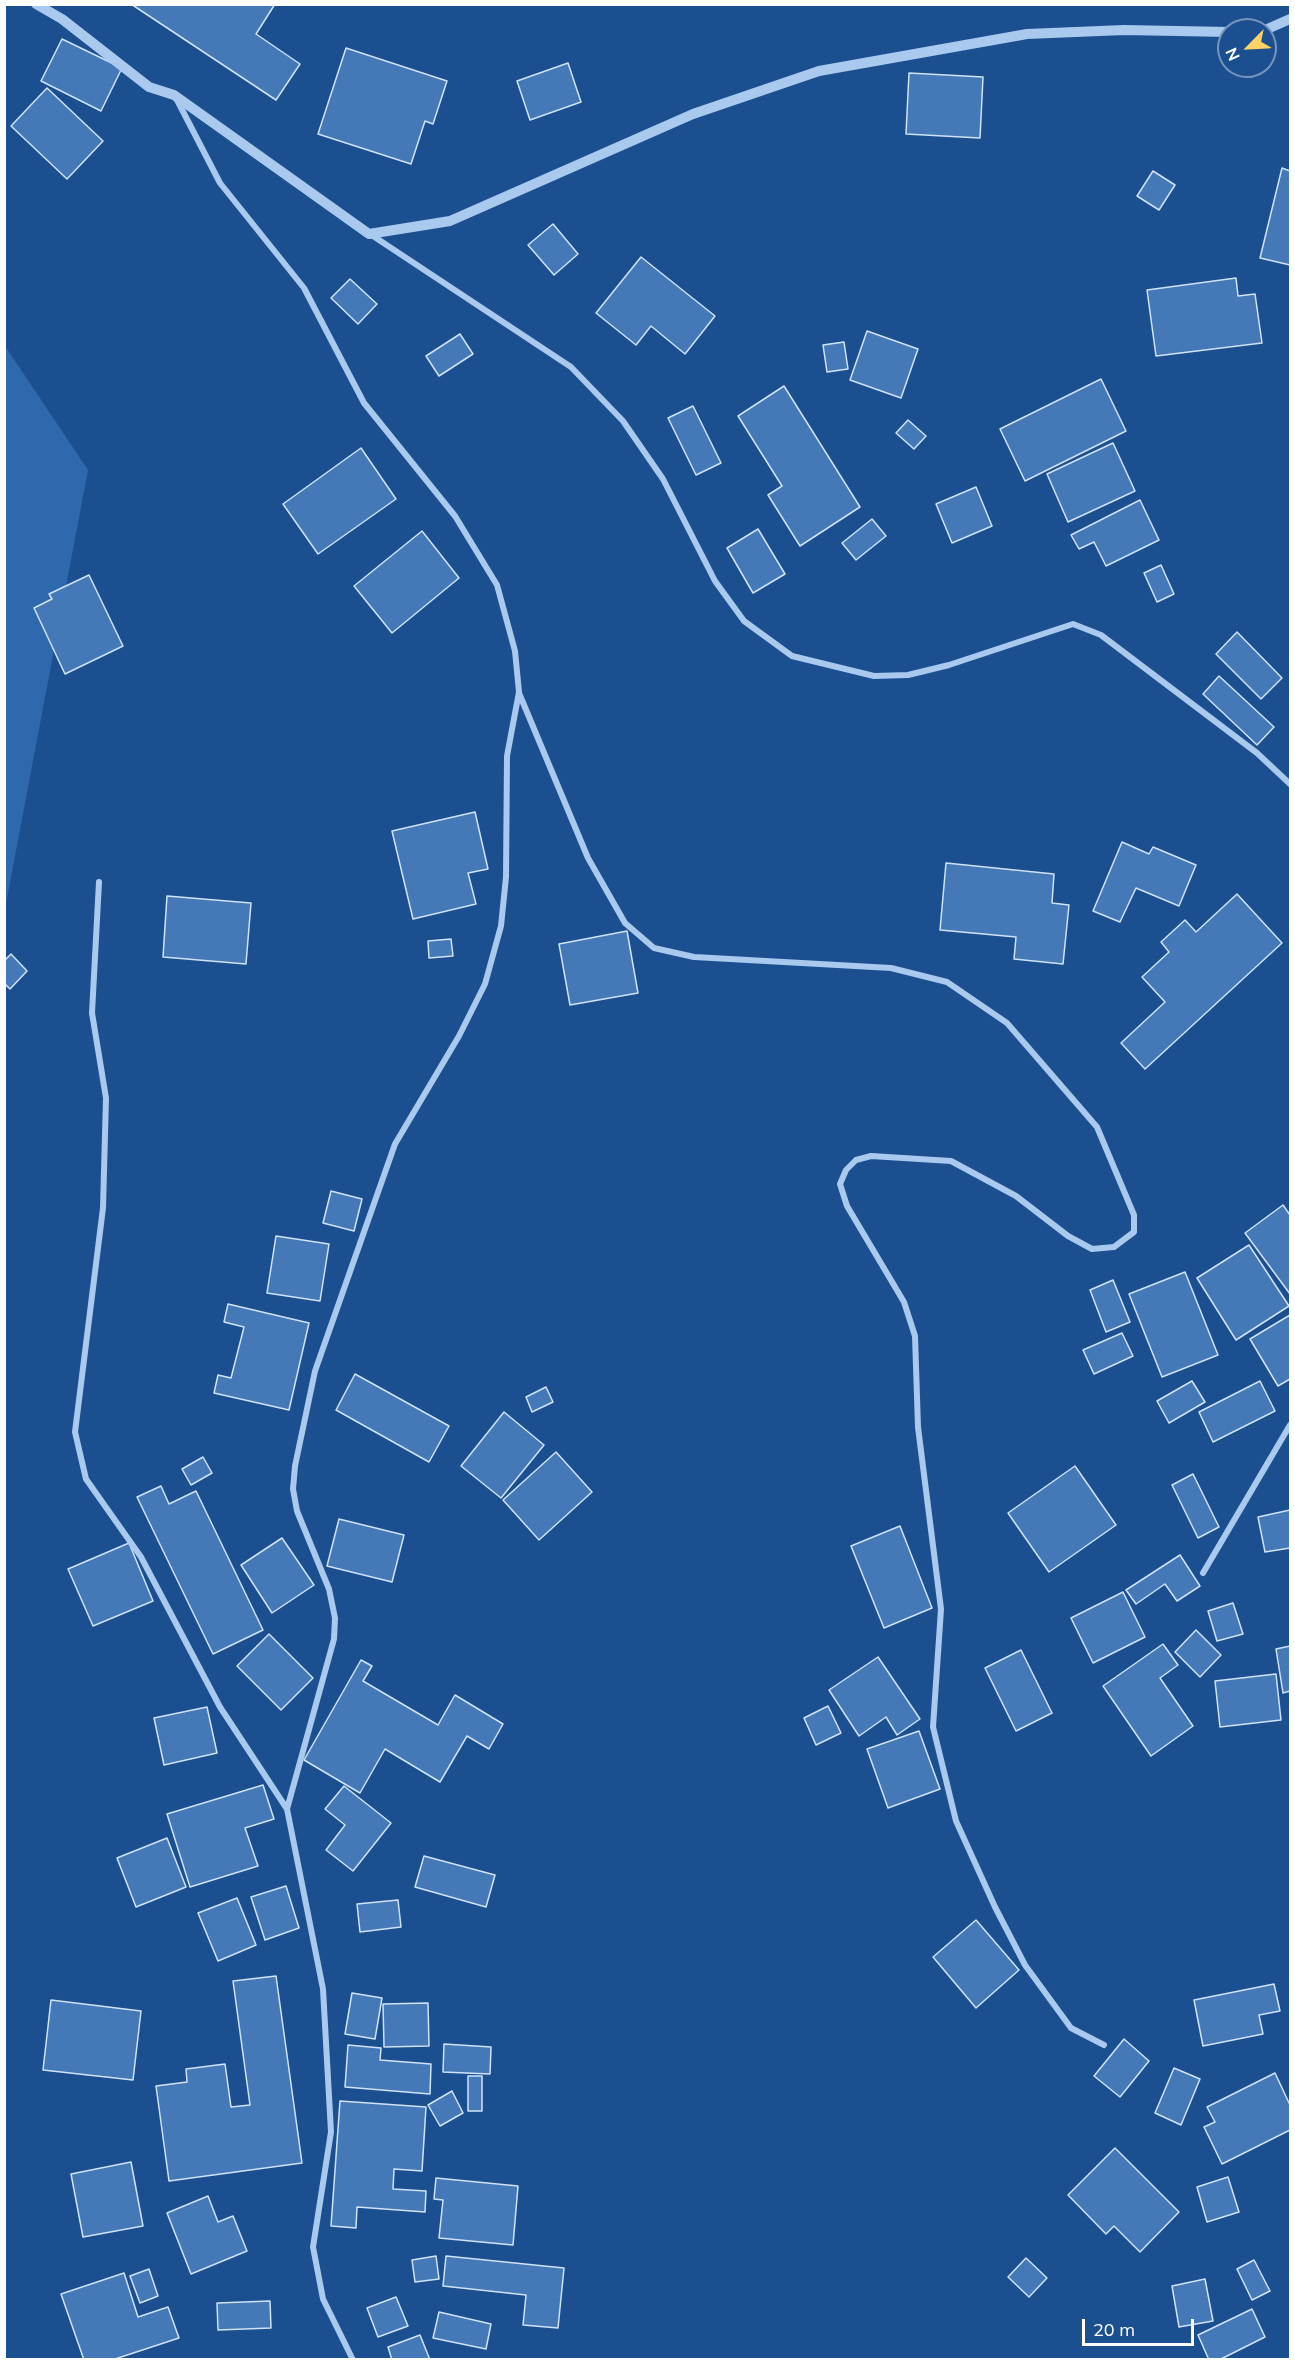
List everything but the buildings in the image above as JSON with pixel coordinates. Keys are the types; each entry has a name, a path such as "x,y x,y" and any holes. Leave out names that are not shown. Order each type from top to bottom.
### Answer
{"street":[{"path":"36,4 62,19 149,87 174,95 369,234 571,367 623,421 663,479 715,581 744,621 792,656 874,676 908,675 949,665 1073,624 1101,635 1257,753 1290,784"},
{"path":"369,234 450,221 693,114 819,71 1027,34 1124,30 1217,32"},
{"path":"174,95 220,183 304,288 364,404 455,516 497,585 514,651 519,692 588,858 625,923 654,948 694,957 891,969 947,982 1007,1023 1097,1127 1134,1215 1134,1232 1114,1246 1092,1249 1068,1236 1016,1196 951,1161 871,1156 856,1160 846,1170 840,1184 847,1206 904,1302 915,1336 918,1427 941,1609 933,1727 956,1821 995,1907 1025,1965 1071,2028 1104,2045"},
{"path":"287,1809 334,1639 335,1618 329,1588 297,1511 293,1489 295,1466 312,1381 395,1144 459,1036 485,984 501,926 506,877 507,756 519,692"},
{"path":"99,882 92,1013 106,1098 103,1208 75,1432 86,1479 141,1557 220,1707 287,1809 323,1989 331,2132 313,2247 323,2300 353,2360"},
{"path":"1203,1573 1290,1425"}],"shaded area":[{"path":"5,346 88,470 5,909"}]}
